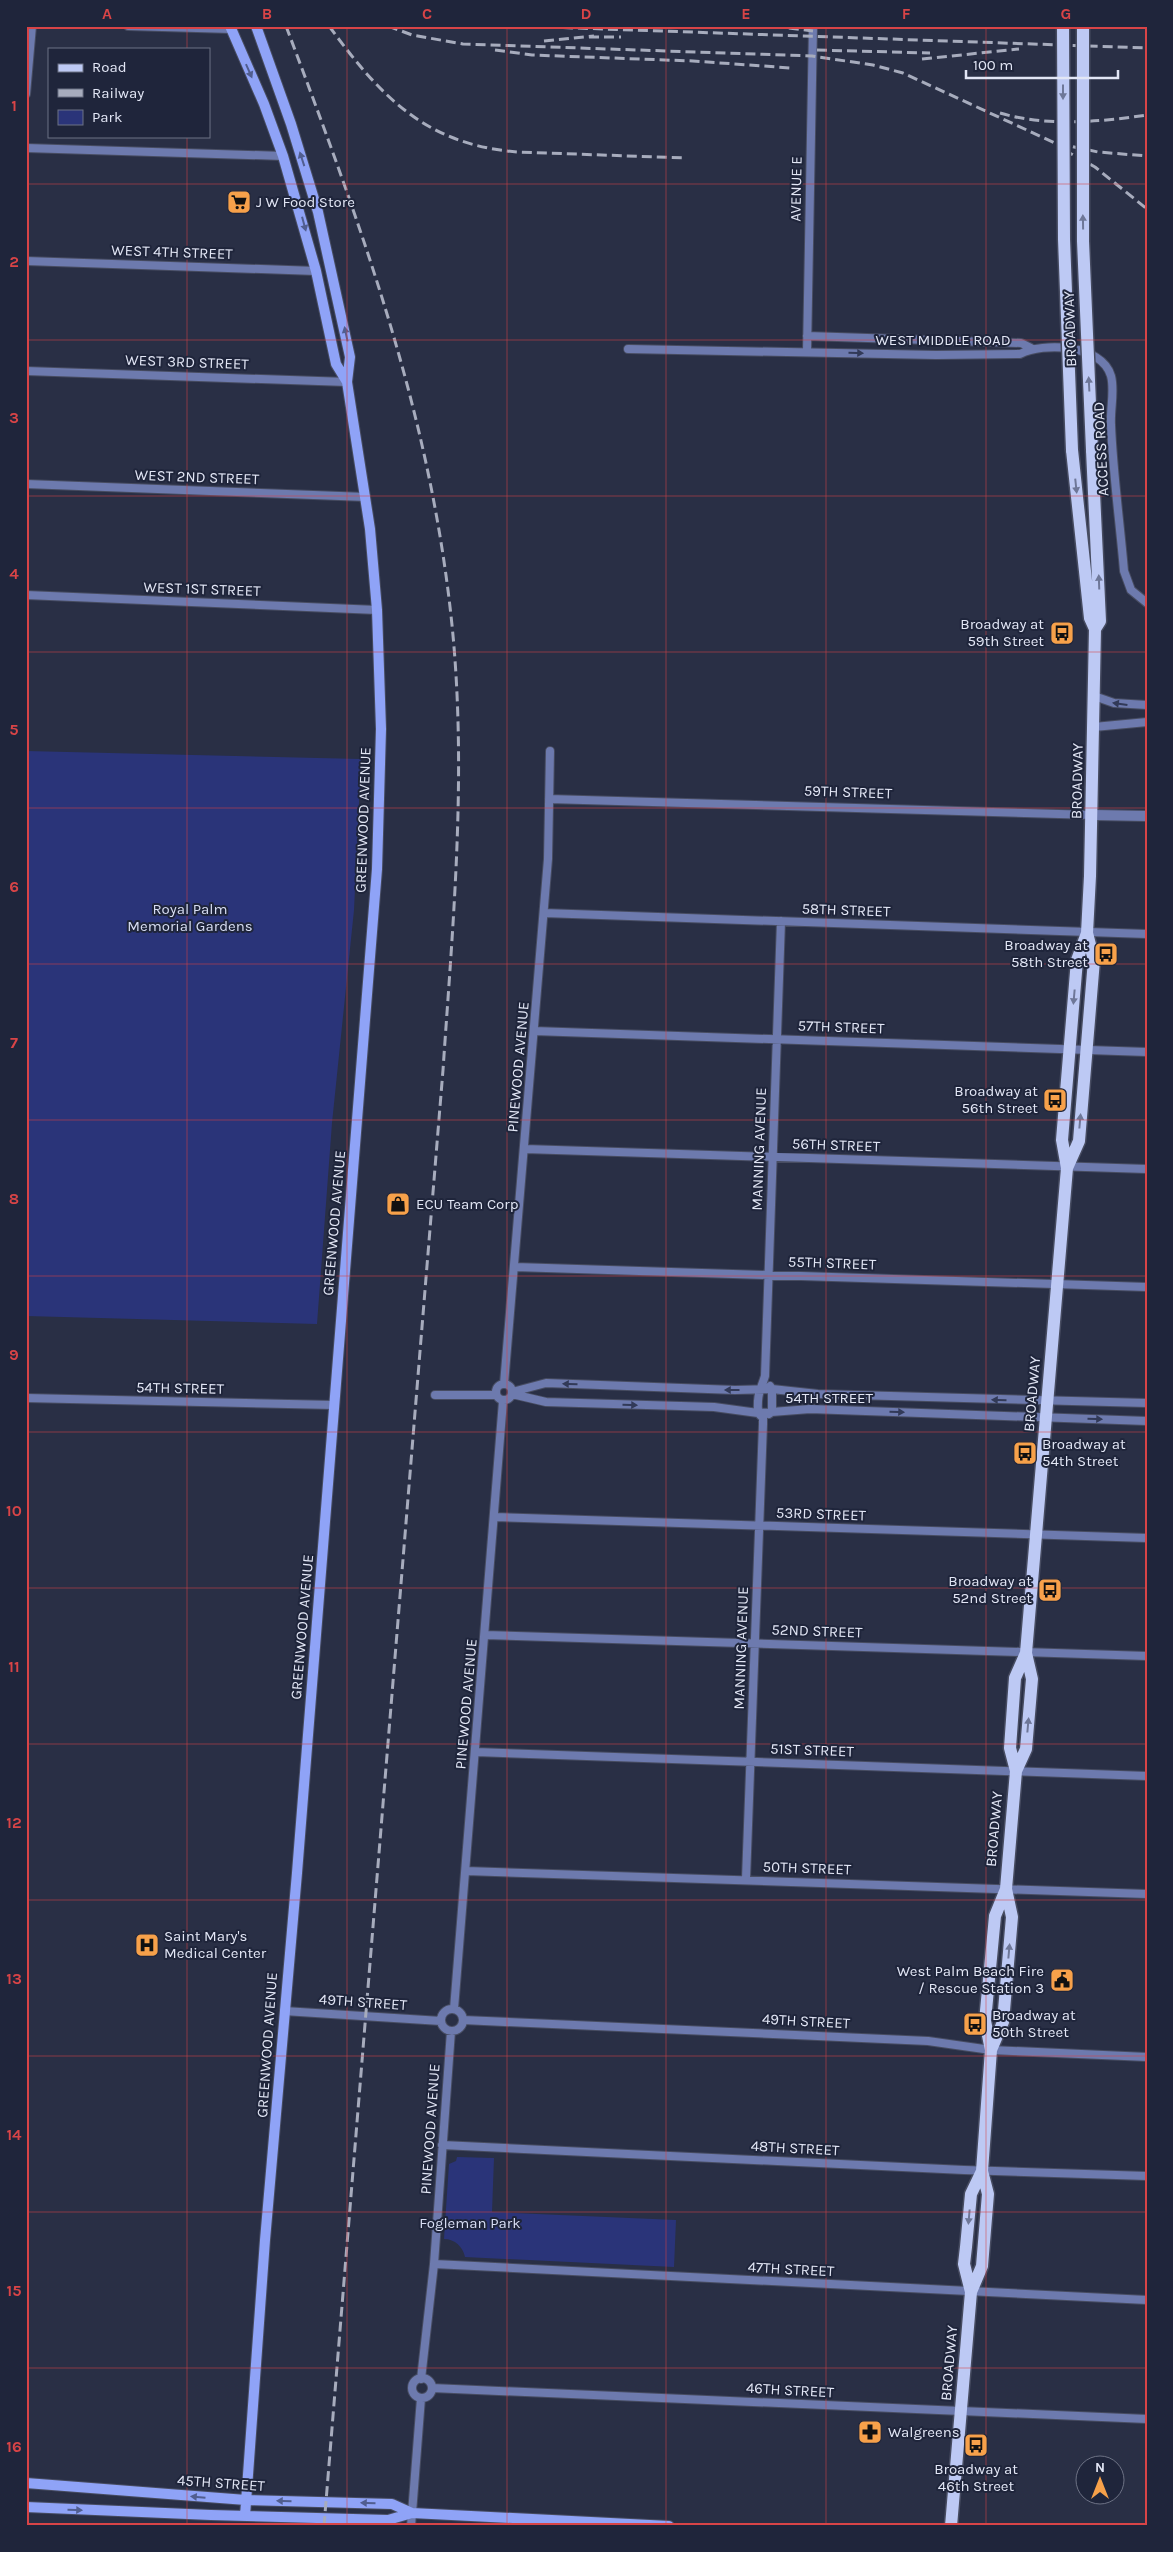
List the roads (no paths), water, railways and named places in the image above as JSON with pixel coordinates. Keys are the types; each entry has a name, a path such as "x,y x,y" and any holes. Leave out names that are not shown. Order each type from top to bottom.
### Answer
{"main road":[{"path":"256,26 288,115 318,212 350,357 347,382"},
{"name":"BROADWAY","path":"951,2526 971,2292 982,2266 988,2194 982,2171 991,2050 1002,2022 1012,1917 1006,1889 1016,1771 1010,1748 1015,1678 1026,1653 1067,1168 1062,1140 1077,960 1087,933 1093,815 1095,629 1090,618 1072,450 1064,239 1064,26"},
{"name":"BROADWAY","path":"1083,26 1084,240 1100,622 1095,629"},
{"path":"230,28 264,104 284,156 316,271 336,364 347,382"},
{"name":"GREENWOOD AVENUE","path":"245,2521 284,2011 377,869 381,730 377,610 366,497 347,382"},
{"name":"BROADWAY","path":"1067,1168 1079,1141 1094,960 1087,933"},
{"name":"BROADWAY","path":"971,2292 964,2264 971,2194 982,2171"},
{"name":"45TH STREET","path":"26,2483 246,2500 392,2504 412,2513"},
{"name":"45TH STREET","path":"26,2506 245,2521 388,2520 412,2513 669,2526"}],"street":[{"path":"26,94 32,26"},
{"path":"128,26 230,28"},
{"name":"AVENUE E","path":"807,352 813,26"},
{"path":"26,148 284,156"},
{"name":"WEST 4TH STREET","path":"26,260 316,271"},
{"name":"WEST MIDDLE ROAD","path":"807,336 1020,343 1031,348"},
{"name":"WEST MIDDLE ROAD","path":"628,350 1020,354 1031,348"},
{"name":"ACCESS ROAD","path":"1031,348 1082,351 1099,357 1111,375 1111,425 1124,571 1131,590 1147,603"},
{"name":"WEST 3RD STREET","path":"26,371 347,382"},
{"name":"WEST 2ND STREET","path":"26,484 366,497"},
{"name":"WEST 1ST STREET","path":"26,596 377,610"},
{"path":"1094,696 1111,702 1147,705"},
{"path":"1094,727 1147,722"},
{"name":"PINEWOOD AVENUE","path":"504,1384 548,859 550,751"},
{"name":"59TH STREET","path":"549,798 1147,816"},
{"name":"58TH STREET","path":"544,913 1147,934"},
{"name":"MANNING AVENUE","path":"765,1379 781,921"},
{"name":"57TH STREET","path":"534,1031 1147,1052"},
{"name":"56TH STREET","path":"525,1149 772,1156 1067,1168 1147,1169"},
{"name":"55TH STREET","path":"515,1267 1147,1287"},
{"path":"512,1393 546,1402 714,1407 760,1415 772,1412 772,1389 765,1379 758,1388"},
{"name":"54TH STREET","path":"512,1393 546,1383 735,1390 758,1388 818,1394 1147,1403"},
{"path":"435,1396 500,1398 510,1398 512,1393 510,1387 504,1384 497,1388 500,1398"},
{"name":"MANNING AVENUE","path":"746,1879 759,1525 760,1415 758,1388"},
{"name":"54TH STREET","path":"26,1398 334,1405"},
{"name":"PINEWOOD AVENUE","path":"454,2009 495,1517 500,1398"},
{"name":"54TH STREET","path":"772,1412 810,1409 1147,1421"},
{"name":"53RD STREET","path":"495,1517 1036,1536 1147,1538"},
{"name":"52ND STREET","path":"486,1635 1147,1656"},
{"name":"51ST STREET","path":"476,1752 1147,1776"},
{"name":"50TH STREET","path":"466,1871 1147,1894"},
{"path":"454,2009 462,2014 463,2020 458,2029 451,2030 444,2028 441,2021 444,2012 454,2009"},
{"name":"49TH STREET","path":"284,2011 441,2021"},
{"name":"49TH STREET","path":"463,2020 928,2040 966,2048 991,2050 1147,2057"},
{"name":"PINEWOOD AVENUE","path":"421,2379 434,2264 451,2030"},
{"name":"48TH STREET","path":"442,2145 982,2171 1147,2176"},
{"name":"47TH STREET","path":"434,2264 1147,2300"},
{"path":"421,2379 430,2382 432,2388 429,2396 420,2398 413,2393 413,2387 421,2379"},
{"name":"46TH STREET","path":"432,2388 1147,2419"},
{"path":"411,2526 420,2398"}],"railway":[{"path":"286,26 366,247 410,394 442,546 452,625 458,737 457,848 443,1070 324,2526"},
{"path":"329,26 348,52 387,95 408,113 431,128 457,139 486,147 518,152 686,158"},
{"path":"388,26 412,35 463,44 812,56 873,65 903,73 1055,143 1098,152 1147,156"},
{"path":"518,26 1147,48"},
{"path":"774,26 813,31"},
{"path":"544,41 594,36"},
{"path":"589,37 621,37"},
{"path":"922,59 1019,49"},
{"path":"495,50 532,55 693,61 791,68"},
{"path":"817,50 930,53"},
{"path":"1000,113 1055,122 1110,120 1147,115"},
{"path":"1064,150 1095,167 1147,209"}],"place":[{"name":"J W Food Store","path":"239,202"},
{"name":"Broadway at 59th Street","path":"1062,633"},
{"name":"Broadway at 58th Street","path":"1106,954"},
{"name":"Broadway at 56th Street","path":"1055,1100"},
{"name":"ECU Team Corp","path":"398,1204"},
{"name":"Broadway at 54th Street","path":"1025,1453"},
{"name":"Broadway at 52nd Street","path":"1050,1590"},
{"name":"Saint Mary's Medical Center","path":"147,1945"},
{"name":"West Palm Beach Fire / Rescue Station 3","path":"1062,1980"},
{"name":"Broadway at 50th Street","path":"975,2024"},
{"name":"Walgreens","path":"870,2432"},
{"name":"Broadway at 46th Street","path":"976,2445"}],"park label":[{"name":"Royal Palm Memorial Gardens","path":"190,918"},
{"name":"Fogleman Park","path":"470,2223"}]}
